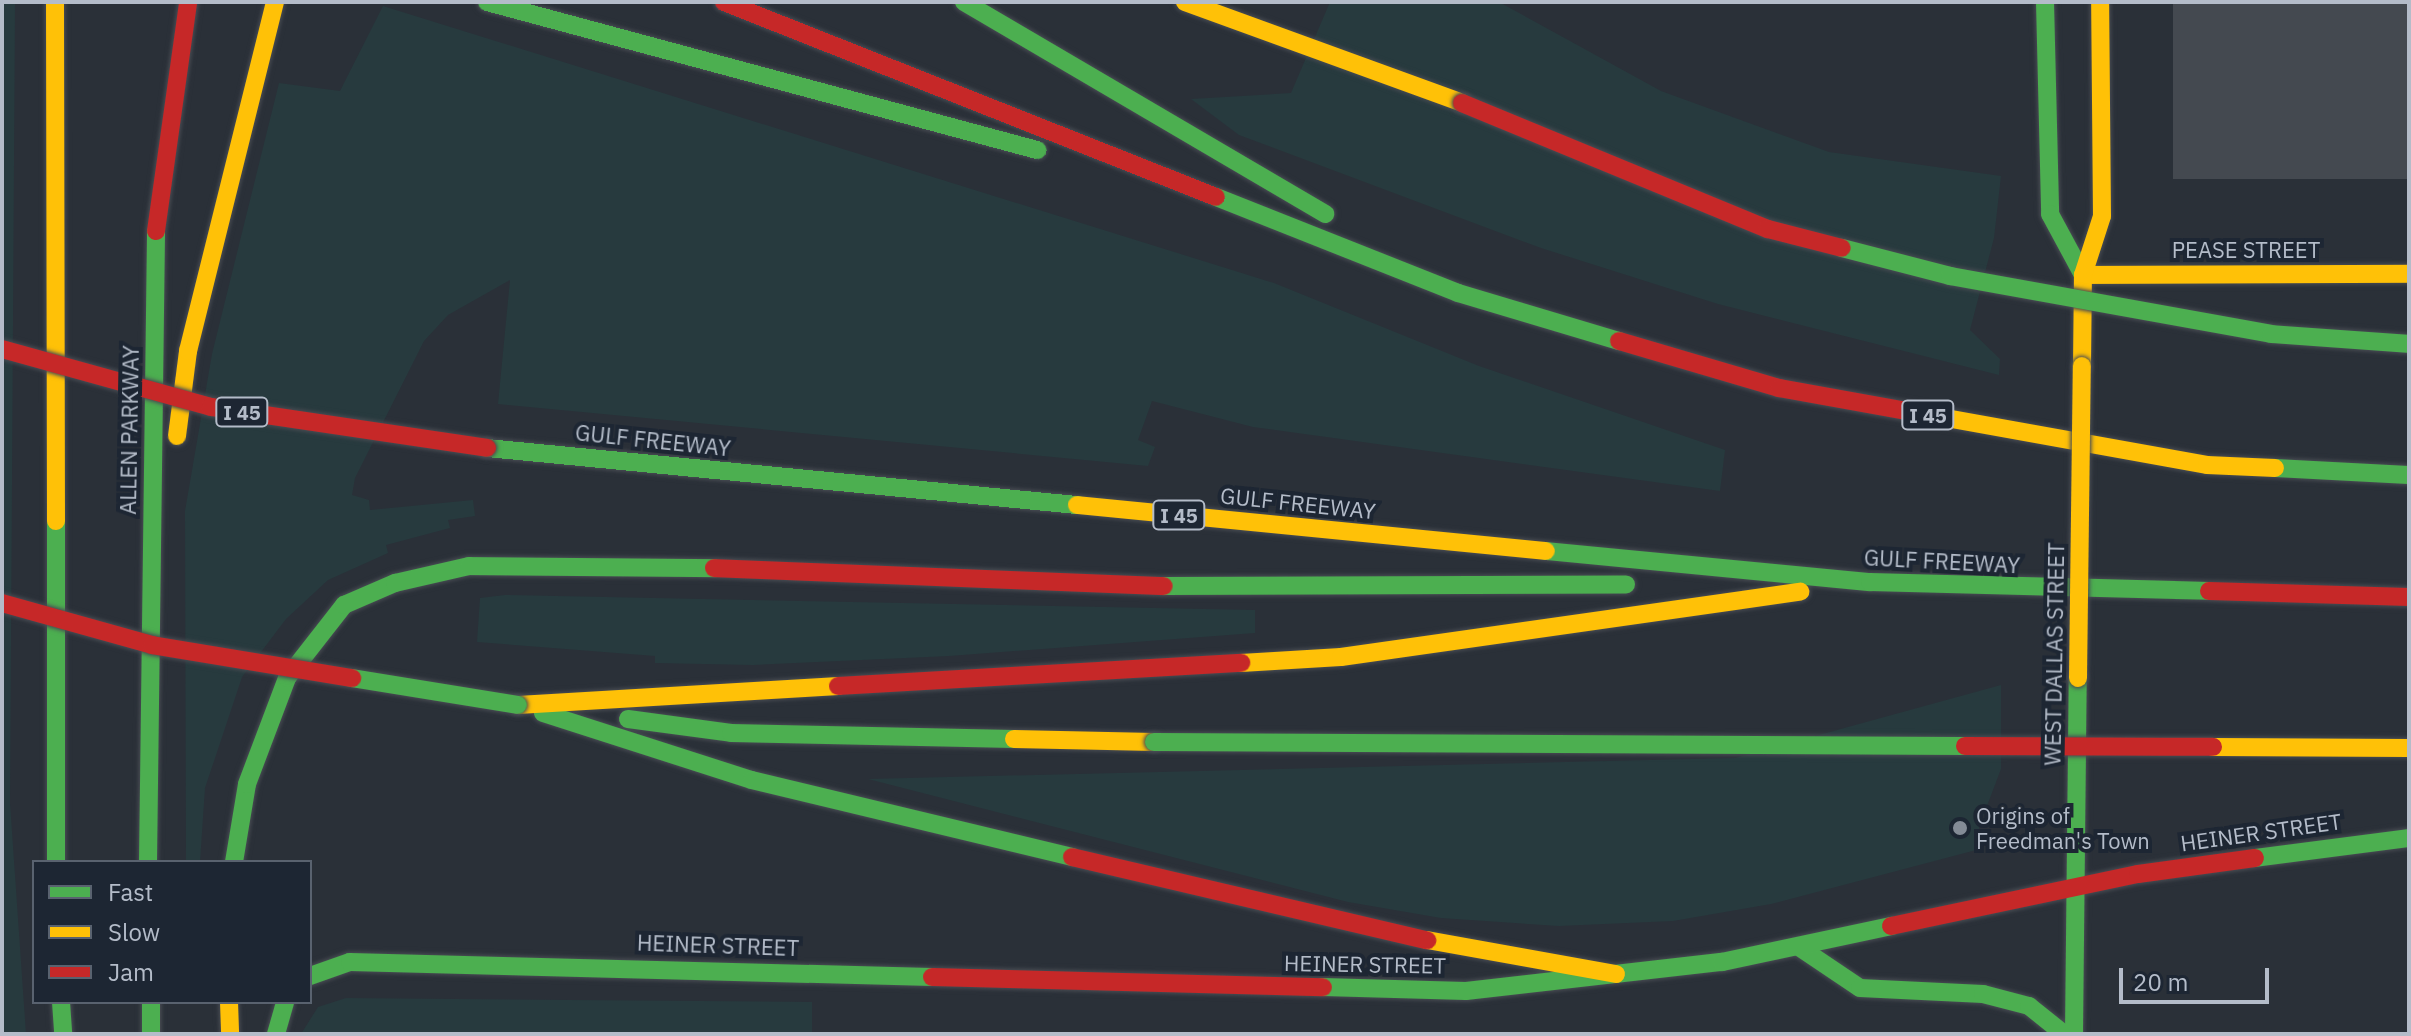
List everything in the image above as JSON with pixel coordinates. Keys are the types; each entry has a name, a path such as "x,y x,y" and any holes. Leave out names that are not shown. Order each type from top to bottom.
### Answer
{"main road":[{"path":"55,2 56,860"},
{"name":"ALLEN PARKWAY","path":"148,860 148,668 156,229 188,2"},
{"path":"148,668 188,351 275,2"},
{"path":"487,2 1251,208"},
{"name":"I 45","path":"724,2 1251,208 1458,293 1779,388 2207,465 2409,475"},
{"path":"964,2 1458,293"},
{"path":"1185,2 1462,103 1768,229 1935,272 2271,334 2409,344"},
{"name":"WEST DALLAS STREET","path":"2045,2 2050,214 2083,275"},
{"name":"WEST DALLAS STREET","path":"2074,1034 2083,275 2102,216 2100,2"},
{"path":"1280,14 1462,103"},
{"name":"PEASE STREET","path":"2083,275 2409,274"},
{"name":"GULF FREEWAY","path":"2,349 211,407 487,448 1870,582 2409,597"},
{"path":"234,860 247,784 296,666 344,605 395,583 469,566 786,568 1114,586 1870,582"},
{"path":"518,705 1341,657 1870,582"},
{"path":"2,603 152,645 518,705 731,733 1154,742 2409,748"},
{"path":"518,705 752,780 1389,933 1616,974"},
{"name":"HEINER STREET","path":"312,975 350,962 1466,991 1616,974 1799,947 2075,887 2320,846 2409,838"},
{"path":"1799,947 1860,988 1983,994 2029,1006 2064,1034"},
{"path":"61,1004 63,1034"},
{"path":"151,1004 151,1034"},
{"path":"229,1004 230,1034"},
{"path":"276,1034 284,1004"}],"green space":[{"path":"2,2 15,2 10,803 26,1034 2,1034"},
{"path":"1330,2 1499,2 1661,91 1829,152 2001,176 1994,238 1970,330 2000,359 1999,375 1718,304 1541,248 1239,135 1191,99 1291,93"},
{"path":"383,6 1274,283 1479,366 1725,450 1720,491 1253,427 1152,401 1138,440 1155,447 1148,466 498,404 510,280 448,315 424,341 355,478 352,495 369,500 370,510 473,500 475,516 448,520 450,528 386,545 388,553 328,580 286,619 242,677 205,788 200,860 186,860 185,511 212,354 279,83 340,91"},
{"path":"505,595 1255,610 1255,633 949,656 753,665 655,663 655,656 477,642 480,598"},
{"path":"2001,685 2001,769 1979,827 1980,849 1771,904 1673,921 1559,926 1441,918 1348,902 868,779 1735,758"},
{"path":"346,998 812,1002 812,1034 301,1034 318,1007"}],"building":[{"path":"2173,2 2409,2 2409,179 2173,179"}],"traffic: fast":[{"path":"487,2 1037,150"},
{"path":"964,2 1325,214"},
{"path":"2045,2 2050,214 2083,275"},
{"path":"1216,197 1458,293 1619,341"},
{"path":"148,860 156,231"},
{"path":"1842,248 1950,276 2271,334 2409,344"},
{"path":"487,448 1077,505"},
{"path":"2275,468 2409,475"},
{"path":"56,521 56,860"},
{"path":"1546,551 1870,582 2209,591"},
{"path":"234,860 247,784 287,678 344,605 395,583 469,566 714,568"},
{"path":"1164,586 1626,584"},
{"path":"352,678 518,705"},
{"path":"2074,1034 2078,678"},
{"path":"543,713 752,780 1072,857"},
{"path":"628,719 731,733 1014,739"},
{"path":"1154,742 1965,746"},
{"path":"2255,858 2409,838"},
{"path":"1323,987 1466,991 1722,962 1891,926"},
{"path":"1799,947 1860,988 1983,994 2029,1006 2064,1034"},
{"path":"312,975 350,962 932,977"},
{"path":"61,1004 63,1034"},
{"path":"151,1004 151,1034"},
{"path":"276,1034 284,1004"}],"traffic: slow":[{"path":"55,2 56,521"},
{"path":"177,436 188,351 275,2"},
{"path":"1185,2 1462,103"},
{"path":"2082,366 2083,275 2102,216 2100,2"},
{"path":"2083,275 2409,274"},
{"path":"2078,678 2082,366"},
{"path":"1935,416 2207,465 2275,468"},
{"path":"1077,505 1546,551"},
{"path":"1241,663 1341,657 1800,592"},
{"path":"518,705 838,686"},
{"path":"1014,739 1154,742"},
{"path":"2213,747 2409,748"},
{"path":"1427,940 1616,974"},
{"path":"229,1004 230,1034"}],"traffic: jam":[{"path":"156,231 188,2"},
{"path":"724,2 1216,197"},
{"path":"1462,103 1768,229 1842,248"},
{"path":"1619,341 1779,388 1935,416"},
{"path":"2,349 211,407 487,448"},
{"path":"714,568 1164,586"},
{"path":"2209,591 2409,597"},
{"path":"2,603 152,645 352,678"},
{"path":"838,686 1241,663"},
{"path":"1965,746 2213,747"},
{"path":"1072,857 1427,940"},
{"path":"1891,926 2138,874 2255,858"},
{"path":"932,977 1323,987"}],"place":[{"name":"Origins of Freedman's Town","path":"1960,828"}]}
